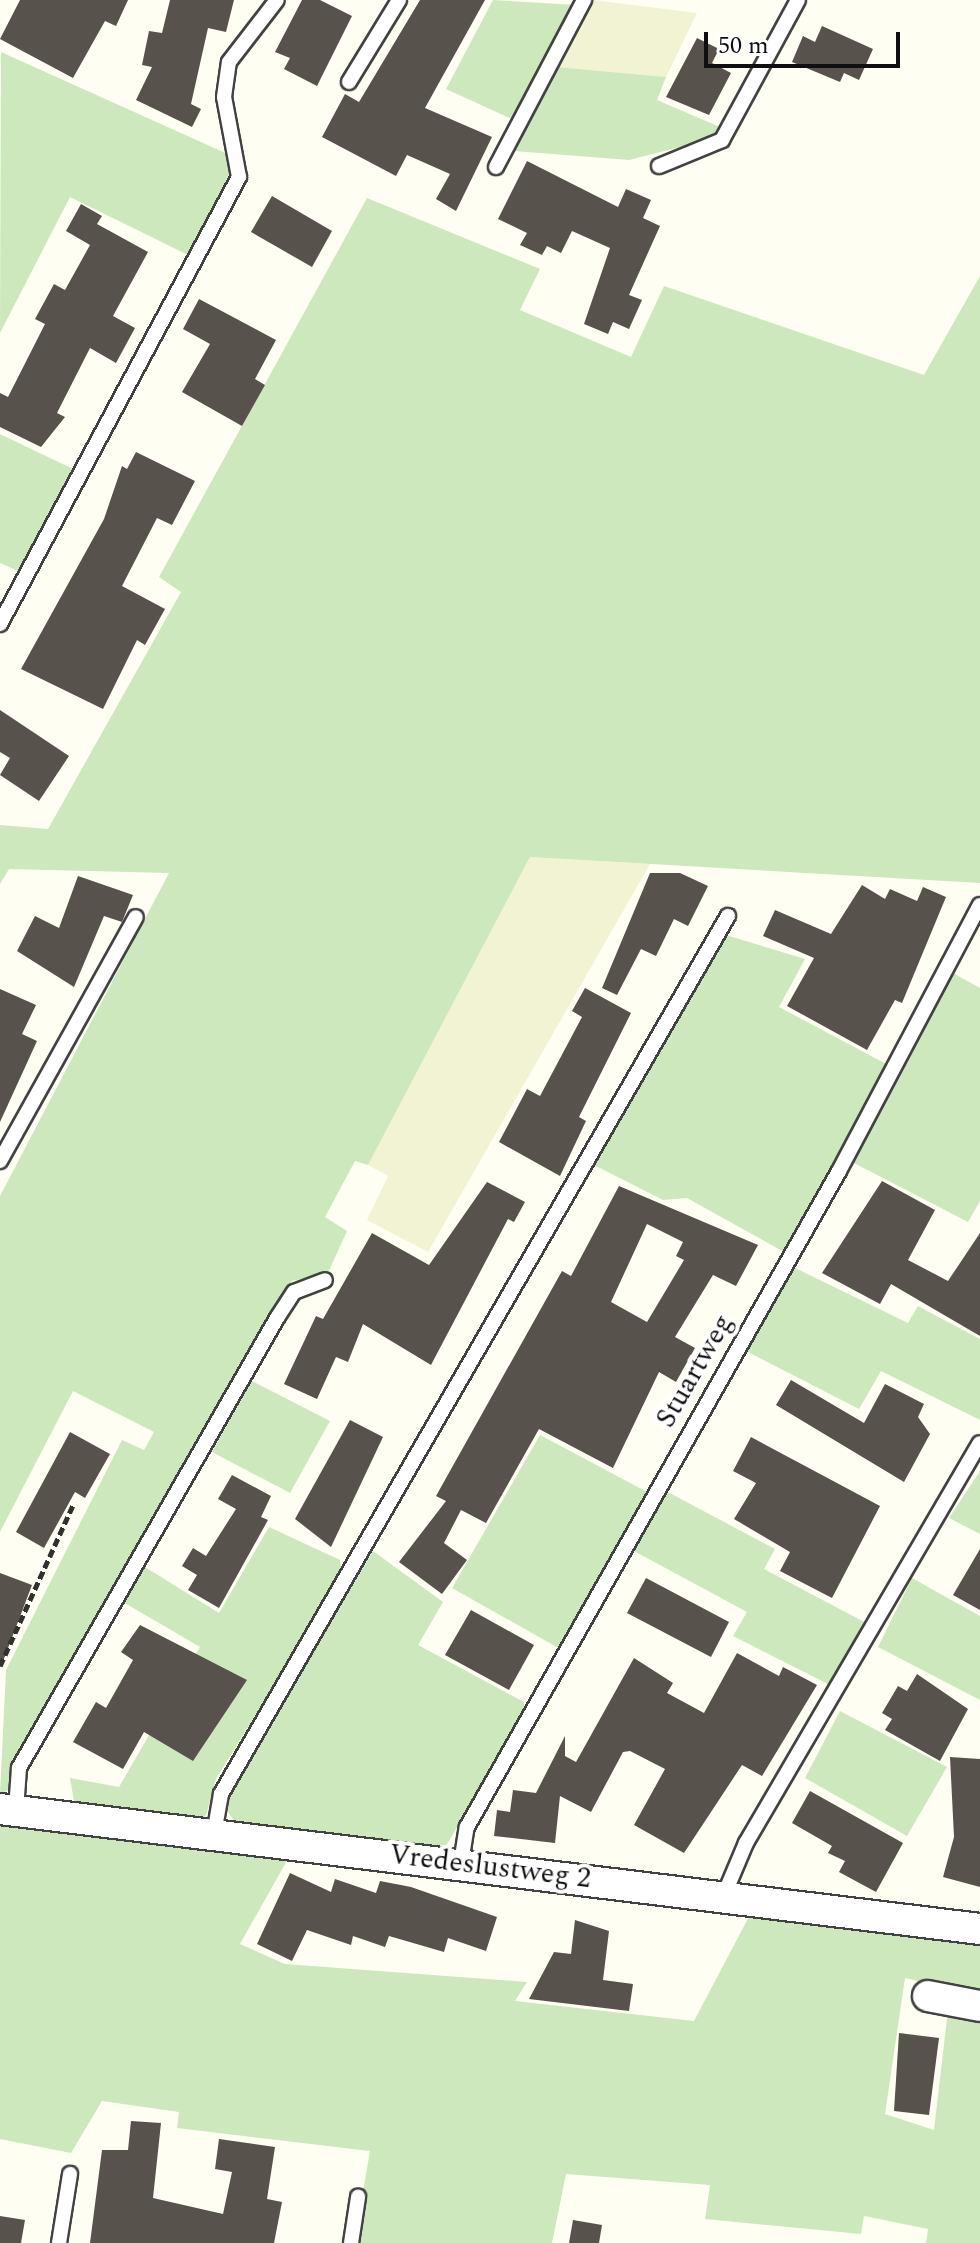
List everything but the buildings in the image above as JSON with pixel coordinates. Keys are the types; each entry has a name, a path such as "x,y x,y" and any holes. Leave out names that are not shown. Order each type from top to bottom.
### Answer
{"street":[{"name":"Vredeslustweg 2","path":"8,1810 724,1895 980,1929"},
{"path":"928,1996 980,2006"}],"lane":[{"path":"0,624 239,177 224,97 229,62 277,0"},
{"path":"349,82 399,0"},
{"path":"496,167 584,0"},
{"path":"659,166 722,140 798,0"},
{"name":"Stuartweg","path":"461,1863 467,1827 846,1158 980,905"},
{"path":"214,1834 221,1794 728,916"},
{"path":"0,1161 136,917"},
{"path":"8,1810 19,1768 277,1318 294,1292 325,1280"},
{"path":"724,1895 753,1829 980,1443"},
{"path":"59,2243 70,2174"},
{"path":"351,2243 358,2197"}],"path":[{"path":"0,1666 74,1503"}],"green space":[{"path":"493,0 577,5 516,121 446,89"},
{"path":"593,0 697,13 666,77 557,67"},
{"path":"1,52 232,156 232,169 188,255 70,197 0,333"},
{"path":"557,67 666,77 657,100 720,127 715,138 629,160 514,151"},
{"path":"367,198 540,269 520,310 631,357 664,286 924,375 980,276 980,883 530,857 368,1165 355,1161 325,1217 347,1231 328,1273 292,1281 13,1760 8,1790 0,1794 6,1670 122,1440 144,1450 154,1432 73,1391 0,1532 0,1196 169,873 9,869 0,884 0,825 48,829 181,592 159,577"},
{"path":"0,434 73,469 18,571 0,563"},
{"path":"530,857 650,864 428,1252 367,1220 388,1176 368,1165"},
{"path":"726,935 805,959 779,1007 890,1066 786,1253 687,1198 663,1200 594,1165"},
{"path":"951,972 980,988 980,1201 968,1222 850,1161"},
{"path":"793,1267 908,1323 918,1306 980,1339 980,1420 881,1371 859,1409 746,1351"},
{"path":"252,1381 330,1421 290,1493 212,1452"},
{"path":"540,1435 649,1493 562,1650 452,1588"},
{"path":"980,1471 980,1534 949,1518"},
{"path":"664,1490 775,1549 764,1569 868,1624 834,1687 733,1636 747,1612 632,1550"},
{"path":"269,1527 340,1560 342,1574 216,1779 206,1815 199,1823 75,1807 70,1778 119,1787 200,1647 123,1602 145,1567 219,1613"},
{"path":"373,1551 443,1602 418,1645 524,1702 524,1713 446,1846 239,1828 228,1812 230,1792"},
{"path":"912,1578 980,1616 980,1700 878,1647"},
{"path":"840,1711 947,1767 907,1836 805,1778"},
{"path":"0,1817 293,1850 240,1944 285,1964 527,1982 515,2001 694,2021 753,1909 980,1938 980,1995 905,1978 885,2114 934,2130 948,2010 980,2015 980,2243 926,2243 928,2229 864,2216 861,2234 705,2219 710,2185 566,2174 552,2243 354,2243 370,2151 177,2128 179,2112 102,2101 71,2153 0,2139"}]}
